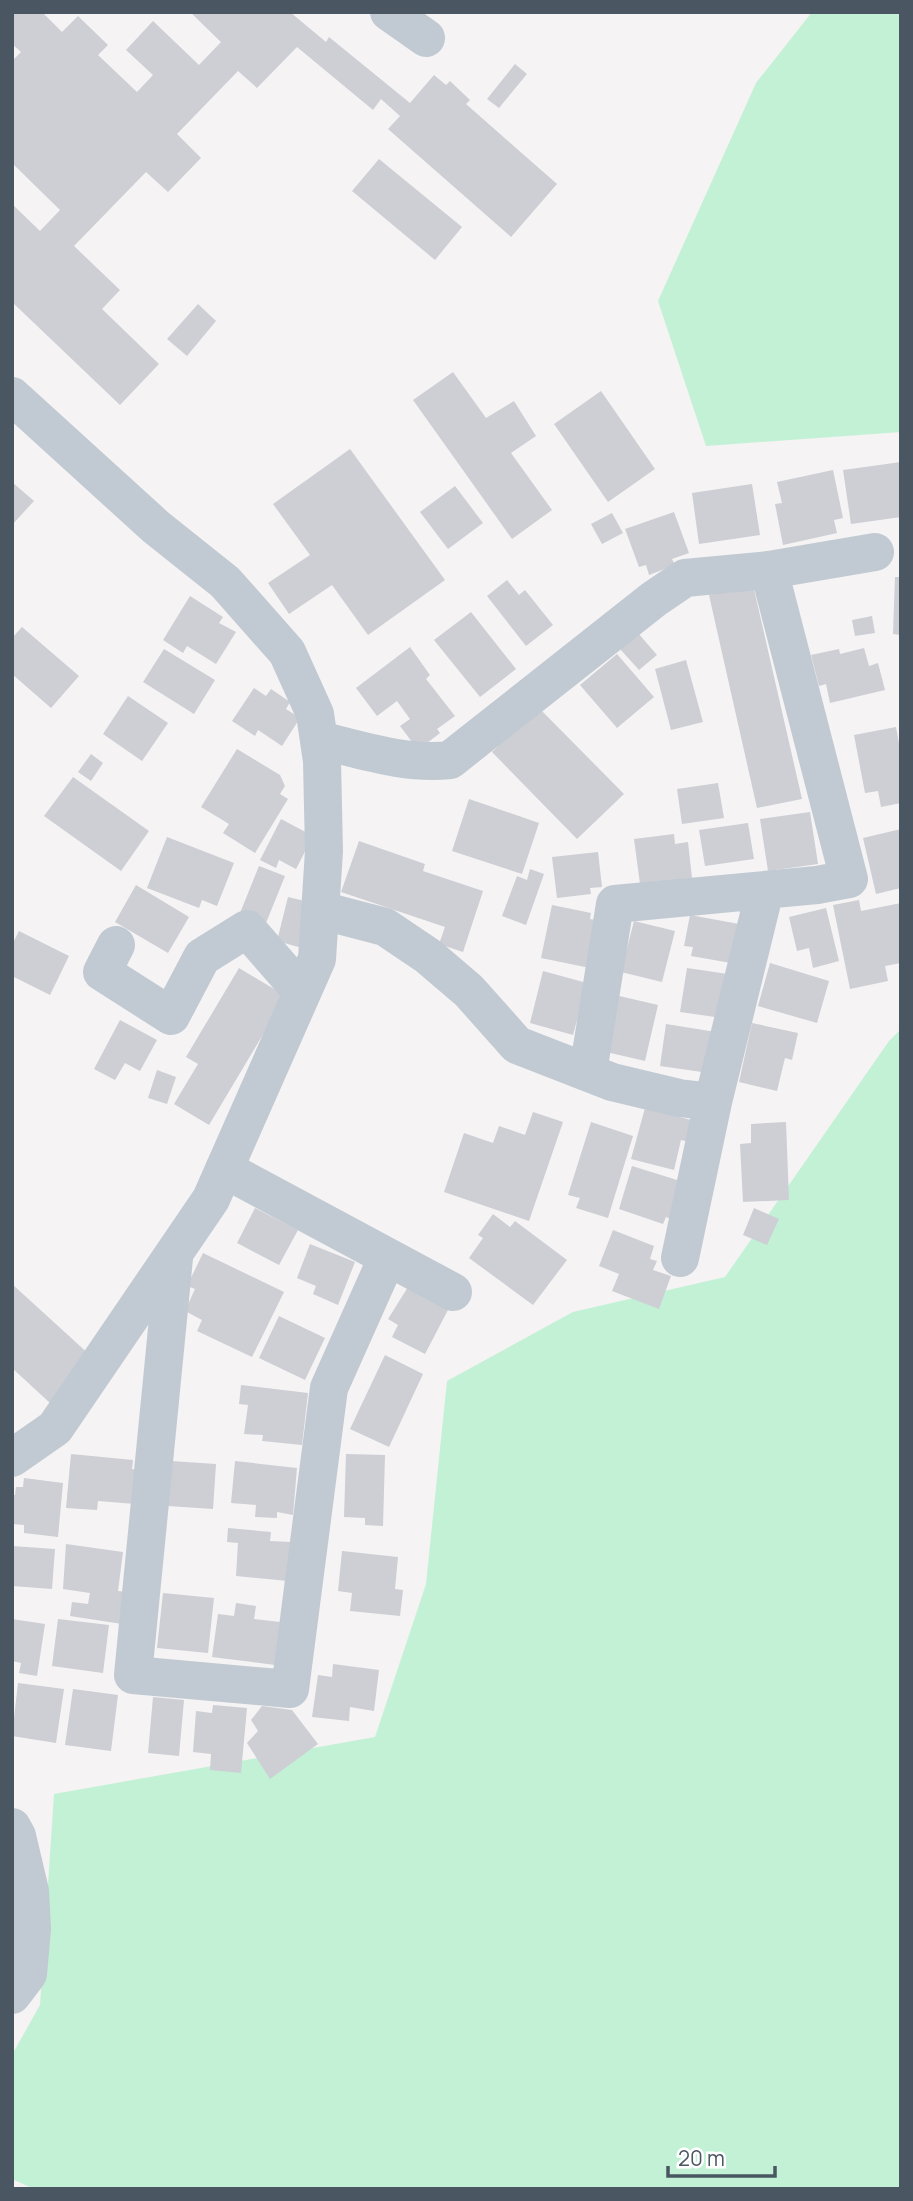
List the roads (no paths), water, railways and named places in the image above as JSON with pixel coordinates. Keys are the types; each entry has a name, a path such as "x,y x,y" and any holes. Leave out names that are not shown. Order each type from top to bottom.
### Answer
{"street":[{"path":"388,12 426,38"},
{"path":"12,396 156,527 225,582 287,652 315,714 322,761 324,850 317,959 211,1199 55,1428 12,1458"},
{"path":"319,740 428,762 450,760 654,599 685,578 769,570 875,552"},
{"path":"588,1072 615,904 817,885 849,879 769,570"},
{"path":"680,1258 713,1102 765,890"},
{"path":"320,910 385,927 428,956 469,991 517,1045 612,1082 679,1098 713,1102"},
{"path":"116,944 102,972 171,1016 201,957 247,929 302,992"},
{"path":"224,1169 453,1292"},
{"path":"175,1252 133,1675 290,1689 329,1388 387,1258"},
{"path":"12,1827 30,1891 32,1928 28,1974 12,1995"}]}
